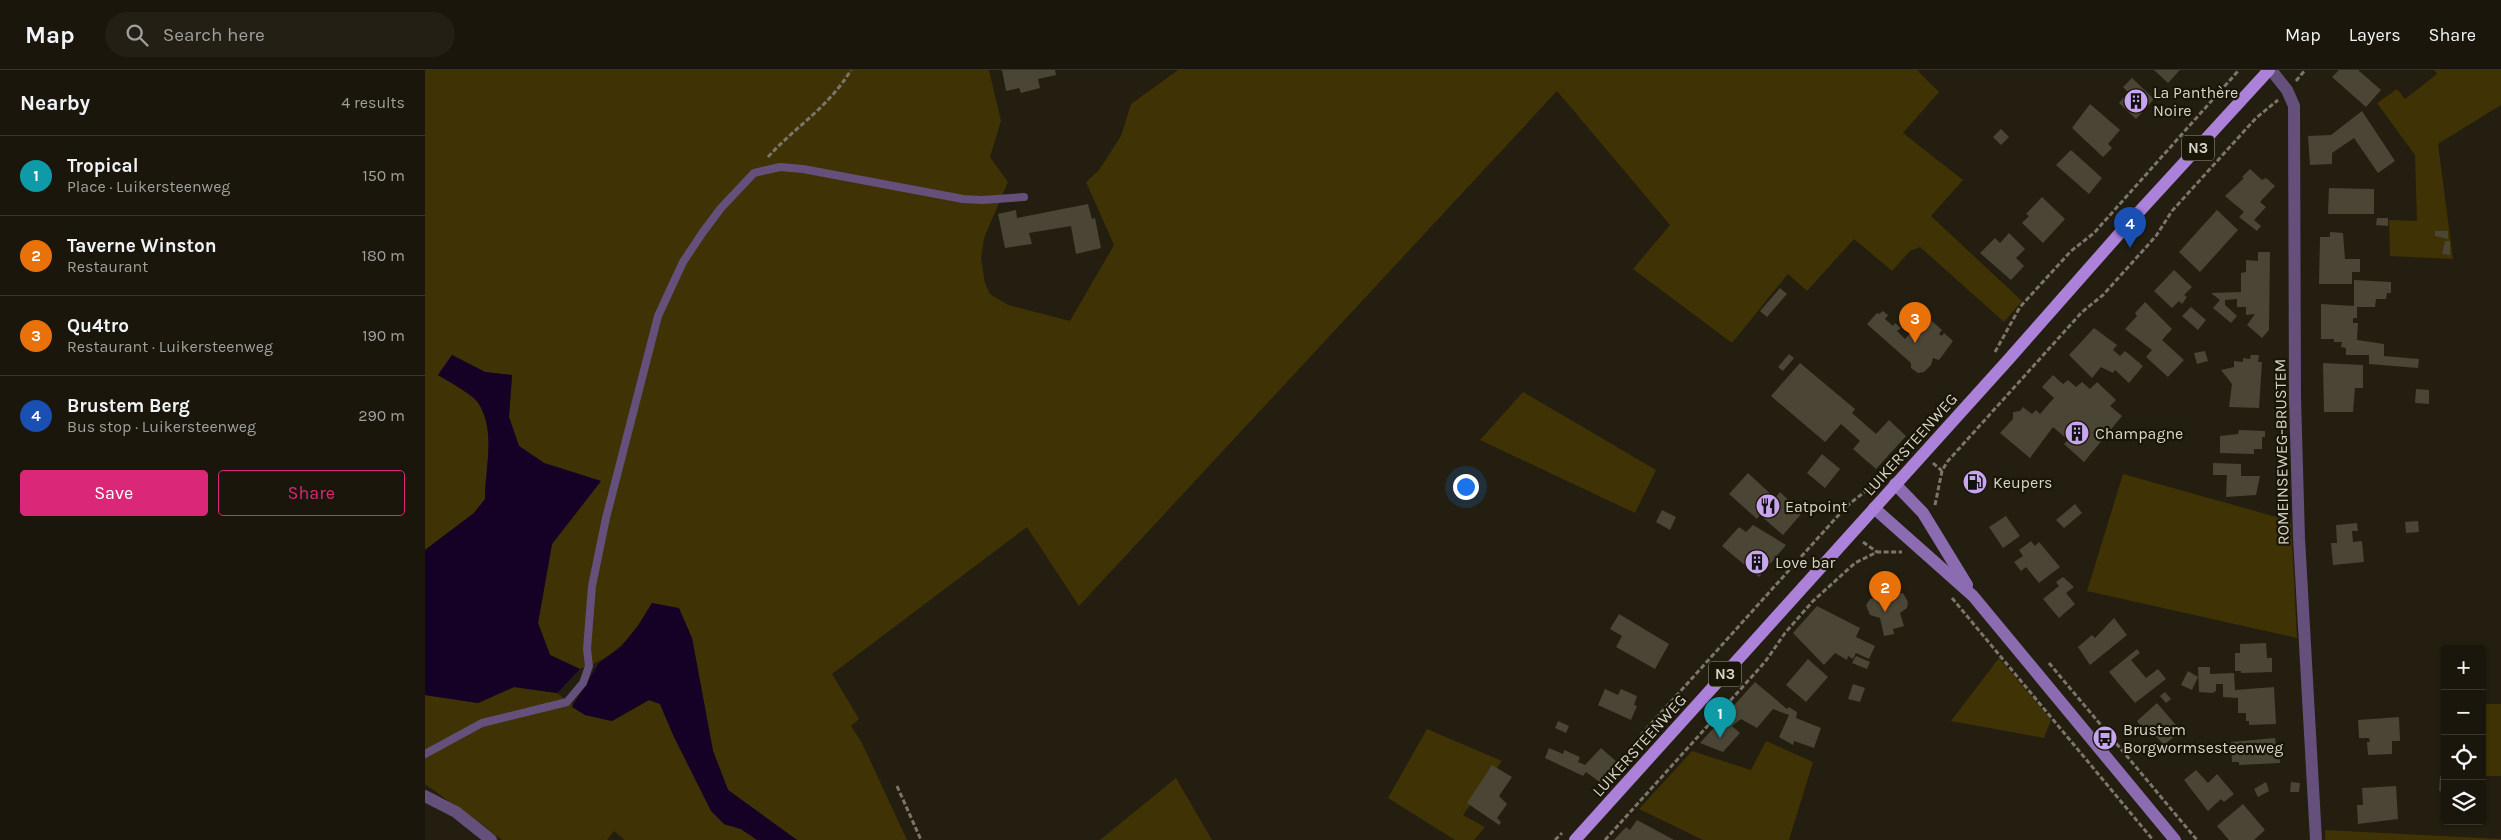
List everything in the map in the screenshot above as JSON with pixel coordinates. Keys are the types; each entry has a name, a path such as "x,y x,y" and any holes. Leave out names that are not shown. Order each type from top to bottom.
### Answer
{"main road":[{"name":"LUIKERSTEENWEG","path":"1575,840 2270,70"},
{"path":"1895,484 1923,513 1973,596 2175,840"},
{"path":"1874,508 1973,596"}],"street":[{"name":"ROMEINSEWEG-BRUSTEM","path":"2270,70 2287,90 2294,106 2295,398 2299,538 2316,840"},
{"path":"425,796 456,812 491,840"}],"lane":[{"path":"425,754 482,724 567,702 583,684 589,666 587,649 592,586 606,518 658,316 683,262 703,232 721,208 754,173 780,167 803,169 963,199 982,200 1024,197"}],"path":[{"path":"754,173 781,143 817,114 840,88 851,70"},
{"path":"1994,353 2020,307 2071,251 2093,233 2239,70"},
{"path":"1936,510 1937,492 1942,471 1947,462 2082,312 2103,295 2155,236 2172,211 2256,118 2287,90 2305,70"},
{"path":"1621,768 1656,718 1848,505 1883,475"},
{"path":"1605,840 1765,662 1785,633 1813,601 1855,563 1884,551 1905,553"},
{"path":"1947,592 2153,840"},
{"path":"2047,661 2197,840"},
{"path":"897,786 921,840"},
{"path":"1555,840 1569,825"}],"shaded area":[{"path":"425,70 989,70 1001,121 990,157 1008,182 984,238 981,259 985,283 990,294 1008,305 1070,321 1114,245 1086,182 1099,170 1121,136 1131,104 1178,70 1917,70 1939,92 1903,133 1963,180 1931,216 2022,301 2004,322 1920,247 1910,251 1892,271 1854,239 1807,291 1788,274 1732,343 1633,269 1670,225 1557,91 1079,606 1027,527 832,674 859,719 851,726 862,743 907,840 797,840 728,790 713,751 692,638 652,603 623,644 593,664 580,669 550,655 538,623 552,544 601,481 544,463 519,446 509,417 512,376 485,372 452,355 438,375 476,400 484,415 487,426 488,450 485,499 474,513 425,550"},
{"path":"2434,70 2501,70 2501,105 2438,144 2453,259 2390,256 2389,220 2417,221 2415,155 2377,103 2397,89 2405,99 2437,74"},
{"path":"452,355 485,372 512,375 509,417 519,446 544,463 601,481 552,544 538,623 550,655 580,669 557,693 514,687 478,703 425,695 425,550 474,513 485,499 488,451 487,426 484,415 476,400 438,375"},
{"path":"1523,392 1656,470 1635,513 1480,440"},
{"path":"2123,474 2291,521 2297,638 2087,591"},
{"path":"652,603 679,608 692,638 713,751 728,790 797,840 757,840 741,829 724,824 711,811 674,737 660,704 649,700 612,721 585,715 572,707 599,663 621,647 638,626"},
{"path":"1999,658 2051,720 2044,738 1951,721"},
{"path":"514,687 557,693 585,715 612,721 649,700 660,704 674,737 724,824 741,829 757,840 625,840 614,831 607,840 502,840 425,784 425,695 478,703"},
{"path":"2486,704 2501,704 2501,776 2486,776"},
{"path":"1427,729 1502,761 1463,815 1485,827 1474,840 1455,840 1388,798"},
{"path":"1766,741 1813,762 1789,840 1703,840 1639,809 1692,751 1751,770"},
{"path":"1176,778 1212,840 1100,840"},
{"path":"2325,830 2501,839 2501,840 2325,840"}],"building":[{"path":"1002,70 1055,70 1056,75 1038,79 1040,88 1021,93 1019,88 1006,91"},
{"path":"2154,70 2180,70 2168,83"},
{"path":"2339,70 2358,70 2381,90 2366,107 2332,77"},
{"name":"La Panthère Noire","path":"2132,78 2154,99 2136,119 2119,103 2128,92 2123,87"},
{"path":"2090,104 2120,130 2108,144 2112,148 2103,157 2072,128"},
{"path":"2362,111 2395,161 2378,173 2354,138 2332,153 2332,164 2310,165 2308,136 2331,135"},
{"path":"2001,129 2009,137 2001,145 1993,137"},
{"path":"2071,150 2102,178 2089,194 2056,165"},
{"path":"2250,169 2262,180 2266,178 2275,186 2260,202 2266,207 2254,220 2261,226 2257,231 2239,217 2244,212 2225,196 2244,178 2242,177"},
{"path":"2329,188 2374,189 2374,214 2328,214"},
{"path":"2042,197 2065,219 2043,243 2022,223 2029,216 2026,214"},
{"path":"1088,204 1092,219 1095,218 1101,248 1076,254 1071,226 1029,233 1032,244 1005,248 998,214 1016,210 1017,218"},
{"path":"2217,210 2238,230 2200,272 2179,252"},
{"path":"2377,218 2388,218 2388,226 2376,225"},
{"path":"2435,231 2448,231 2448,239 2435,236"},
{"path":"2330,232 2343,233 2345,259 2360,259 2360,272 2352,272 2352,284 2319,284 2320,237 2330,237"},
{"path":"2009,233 2025,249 2016,258 2024,266 2011,280 1980,253 1995,238 2000,243"},
{"path":"2445,241 2450,241 2450,255 2442,254"},
{"path":"2258,252 2270,252 2269,330 2262,338 2247,325 2255,314 2246,315 2246,307 2237,307 2237,299 2225,300 2225,305 2237,316 2231,323 2213,308 2220,300 2211,293 2241,292 2241,273 2246,272 2246,260 2258,261"},
{"path":"2174,270 2192,287 2184,295 2187,297 2182,304 2179,301 2172,308 2154,291"},
{"path":"2354,280 2391,282 2391,293 2387,293 2386,299 2376,299 2375,307 2357,307 2357,318 2353,318 2353,323 2358,323 2357,340 2384,344 2384,356 2419,359 2418,368 2369,364 2369,355 2346,355 2346,348 2341,347 2342,342 2334,342 2334,339 2321,339 2321,304 2354,306"},
{"path":"1780,288 1787,294 1767,317 1760,311"},
{"path":"2145,302 2172,329 2162,340 2184,360 2168,377 2146,357 2152,350 2125,329 2137,316 2135,313"},
{"path":"2191,307 2206,320 2198,330 2182,316"},
{"path":"1883,311 1888,315 1885,319 1893,326 1895,323 1901,328 1897,331 1905,339 1926,316 1942,330 1939,334 1942,336 1944,333 1953,341 1939,360 1933,358 1931,365 1924,372 1918,373 1911,368 1911,363 1867,324 1877,313 1879,314"},
{"path":"2094,328 2117,345 2113,350 2120,356 2125,351 2143,366 2129,383 2115,370 2113,373 2101,367 2092,378 2069,355"},
{"path":"2205,351 2208,361 2197,364 2194,353"},
{"path":"1789,354 1794,358 1783,371 1778,367"},
{"path":"2251,355 2259,355 2258,362 2262,362 2259,408 2229,407 2232,384 2221,370 2234,367 2234,361 2243,362 2243,358 2250,359"},
{"path":"1800,363 1855,409 1852,413 1876,434 1889,420 1906,436 1876,469 1853,449 1860,441 1841,424 1825,442 1771,396"},
{"path":"2323,363 2363,365 2363,388 2355,388 2353,412 2324,412"},
{"path":"2053,375 2063,384 2068,380 2076,387 2082,382 2090,389 2097,382 2116,400 2110,406 2122,416 2084,462 2064,444 2068,440 2053,427 2030,458 2000,433 2013,419 2013,412 2020,411 2023,407 2032,414 2036,410 2040,414 2054,398 2042,387"},
{"path":"2416,389 2429,390 2429,404 2415,403"},
{"path":"2239,430 2265,431 2265,437 2262,437 2262,449 2254,449 2254,454 2220,453 2220,436 2238,434"},
{"path":"1822,454 1840,469 1825,488 1807,473"},
{"path":"2213,463 2241,464 2241,476 2260,476 2256,495 2226,497 2227,475 2213,475"},
{"name":"Eatpoint","path":"1748,473 1775,498 1780,492 1802,513 1783,535 1760,515 1757,519 1729,494"},
{"path":"2003,477 2009,484 2004,490 1997,483"},
{"path":"2075,504 2082,513 2064,528 2056,520"},
{"path":"1662,510 1676,517 1670,530 1656,522"},
{"path":"2006,516 2020,536 2003,548 1989,527"},
{"path":"2418,521 2419,532 2406,533 2405,522"},
{"path":"2357,523 2358,531 2352,531 2353,542 2362,541 2364,562 2333,565 2331,543 2337,543 2336,525"},
{"name":"Love bar","path":"1753,525 1786,545 1759,577 1722,546 1739,527 1746,532"},
{"path":"2031,541 2035,546 2039,542 2060,567 2039,583 2026,567 2021,571 2014,562 2023,556 2019,550"},
{"path":"2063,577 2074,587 2066,593 2075,604 2059,618 2043,599 2059,586 2056,582"},
{"path":"1886,589 1887,594 1903,593 1908,602 1907,608 1900,613 1904,626 1893,629 1894,634 1884,636 1880,618 1870,615 1866,605 1870,599 1883,595 1881,590"},
{"path":"1817,606 1860,628 1856,637 1875,646 1869,659 1856,653 1853,659 1848,656 1847,660 1835,653 1824,665 1793,633"},
{"path":"1619,614 1669,644 1655,669 1616,647 1622,636 1610,629"},
{"path":"2114,618 2127,635 2090,665 2078,647 2092,635 2095,638"},
{"path":"2266,643 2267,658 2272,658 2272,672 2241,673 2241,671 2235,671 2235,653 2240,653 2240,644"},
{"path":"2137,649 2140,653 2131,660 2146,678 2158,669 2166,679 2135,703 2109,672"},
{"path":"1856,656 1870,662 1867,669 1852,663"},
{"path":"1808,659 1828,677 1806,702 1786,685"},
{"path":"2198,667 2210,667 2210,674 2234,673 2235,690 2274,687 2276,724 2249,725 2249,721 2246,721 2246,713 2238,713 2238,698 2223,697 2223,684 2216,684 2216,691 2212,693 2199,692"},
{"path":"2188,671 2198,677 2192,690 2181,685"},
{"path":"1755,682 1787,709 1789,707 1797,712 1796,718 1821,728 1814,748 1794,741 1793,745 1779,737 1789,715 1773,709 1757,728 1741,719 1732,726 1740,733 1723,752 1700,743"},
{"path":"1853,684 1865,688 1860,702 1848,699"},
{"path":"1605,689 1618,695 1621,689 1637,696 1634,705 1637,706 1631,720 1598,705"},
{"path":"2165,692 2171,699 2166,703 2160,696"},
{"path":"2157,703 2181,731 2164,745 2152,732 2148,736 2137,721"},
{"path":"2399,717 2400,741 2392,741 2392,754 2368,755 2367,742 2370,742 2369,738 2359,738 2358,720"},
{"path":"1558,721 1569,726 1566,733 1555,728"},
{"path":"2275,738 2276,746 2279,746 2280,763 2239,765 2239,762 2232,762 2231,742"},
{"path":"1549,748 1563,754 1564,750 1580,757 1578,762 1585,765 1601,748 1618,763 1601,783 1586,772 1583,776 1545,758"},
{"path":"1492,765 1512,777 1499,796 1507,804 1497,818 1501,822 1499,825 1467,803"},
{"path":"2196,770 2208,783 2217,774 2234,794 2224,802 2221,799 2208,811 2184,780"},
{"path":"2440,776 2441,791 2439,791"},
{"path":"2266,782 2269,791 2258,797 2254,789"},
{"path":"2291,782 2300,783 2299,792 2290,792"},
{"path":"2396,786 2398,819 2358,824 2357,805 2363,805 2362,788"},
{"path":"2243,804 2265,830 2254,840 2229,840 2217,826"},
{"path":"1637,820 1674,840 1614,840 1626,827 1630,830"}],"place":[{"name":"La Panthère Noire","path":"2136,101"},
{"name":"Brustem Berg","path":"2130,248"},
{"name":"Qu4tro","path":"1915,343"},
{"name":"Champagne","path":"2077,433"},
{"name":"Keupers","path":"1975,482"},
{"name":"Eatpoint","path":"1768,506"},
{"name":"Love bar","path":"1757,562"},
{"name":"Taverne Winston","path":"1885,612"},
{"name":"Tropical","path":"1720,738"},
{"name":"Brustem Borgwormsesteenweg","path":"2105,738"}]}
